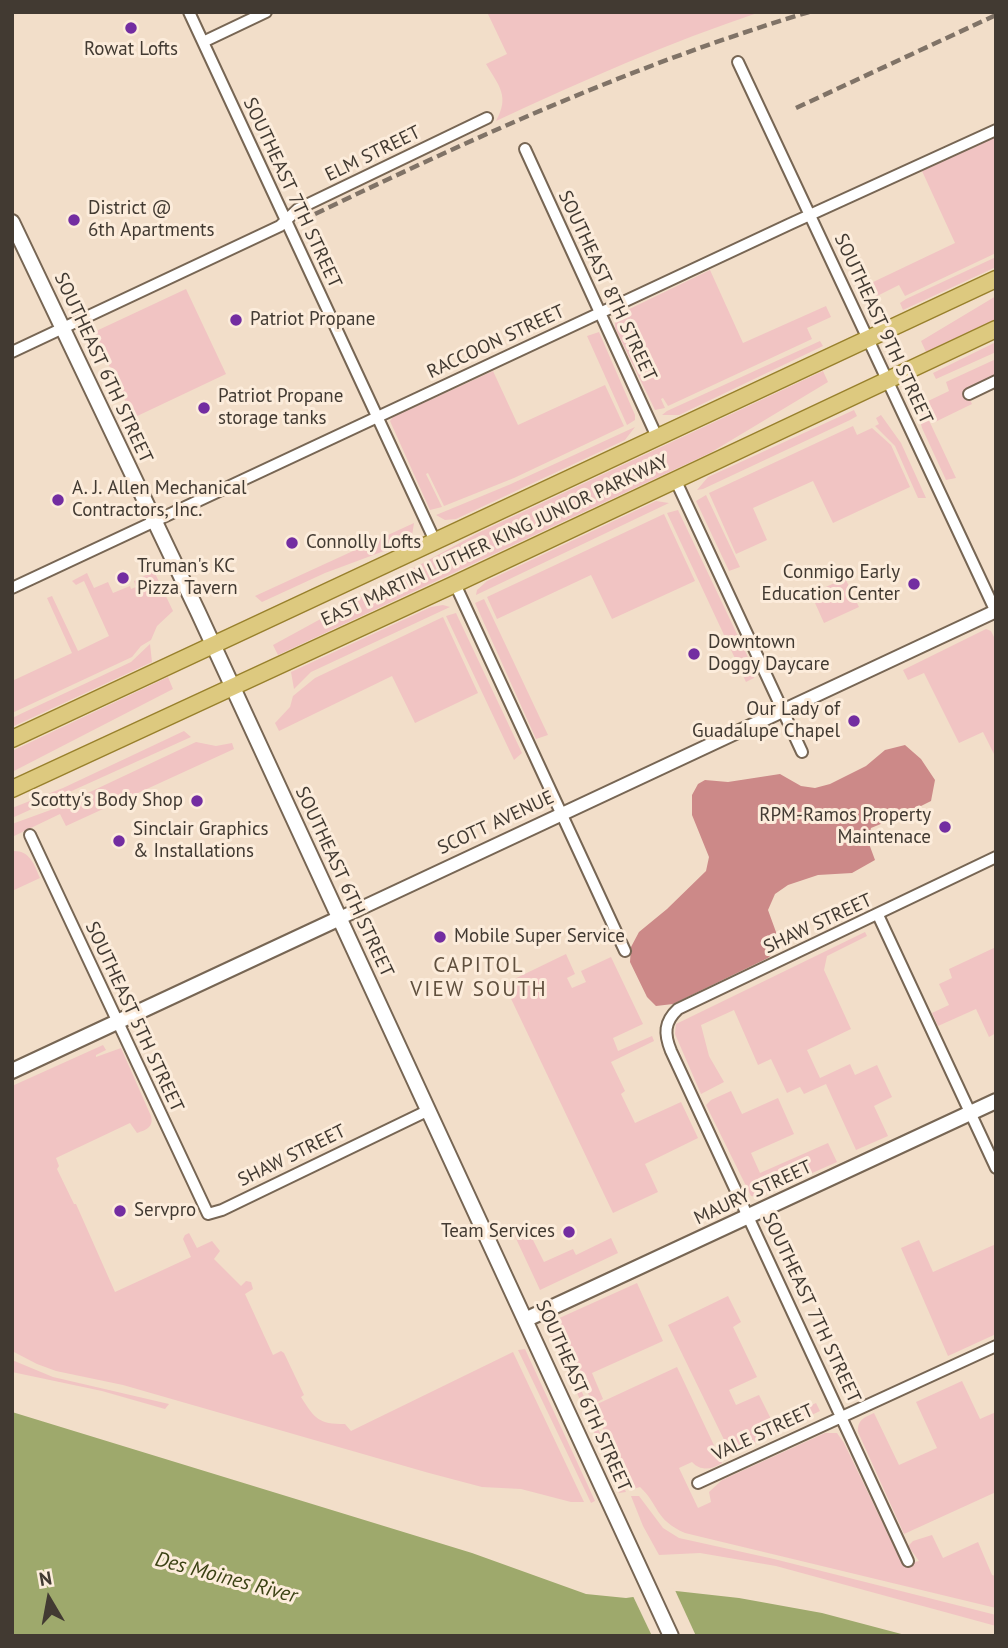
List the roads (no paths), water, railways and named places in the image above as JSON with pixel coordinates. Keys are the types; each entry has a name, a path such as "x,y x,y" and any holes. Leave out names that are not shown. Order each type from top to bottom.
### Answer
{"main road":[{"name":"SOUTHEAST 6TH STREET","path":"12,222 233,687 671,1636"},
{"name":"EAST MARTIN LUTHER KING JUNIOR PARKWAY","path":"12,739 996,279"},
{"name":"EAST MARTIN LUTHER KING JUNIOR PARKWAY","path":"12,789 996,329"},
{"name":"SCOTT AVENUE","path":"12,1071 340,918"},
{"name":"MAURY STREET","path":"527,1320 996,1101"}],"street":[{"name":"SOUTHEAST 7TH STREET","path":"189,12 435,541"},
{"path":"203,42 266,12"},
{"name":"SOUTHEAST 9TH STREET","path":"738,62 996,611"},
{"name":"ELM STREET","path":"12,352 280,226 298,209 487,118"},
{"name":"RACCOON STREET","path":"12,588 996,130"},
{"name":"SOUTHEAST 8TH STREET","path":"525,149 657,437"},
{"path":"969,394 996,382"},
{"path":"675,479 802,752"},
{"path":"455,584 625,951"},
{"name":"SCOTT AVENUE","path":"340,918 996,611"},
{"name":"SOUTHEAST 5TH STREET","path":"30,835 208,1214"},
{"name":"SHAW STREET","path":"666,1032 667,1023 678,1009 996,857"},
{"path":"878,915 996,1168"},
{"name":"SOUTHEAST 7TH STREET","path":"666,1032 671,1051 908,1561"},
{"name":"SHAW STREET","path":"208,1214 216,1213 429,1110"},
{"name":"VALE STREET","path":"698,1483 996,1346"}],"water":[{"name":"Des Moines River","path":"12,1412 472,1553 586,1594 626,1598 676,1591 739,1598 822,1613 909,1636 12,1636"}],"railway":[{"path":"315,214 436,157 619,78 745,32 809,12"},
{"path":"796,108 996,15"}],"place":[{"name":"Rowat Lofts","path":"131,28"},
{"name":"District @ 6th Apartments","path":"74,220"},
{"name":"Patriot Propane","path":"236,320"},
{"name":"Patriot Propane storage tanks","path":"204,408"},
{"name":"A. J. Allen Mechanical Contractors, Inc.","path":"58,500"},
{"name":"Connolly Lofts","path":"292,543"},
{"name":"Truman's KC Pizza Tavern","path":"123,578"},
{"name":"Conmigo Early Education Center","path":"914,584"},
{"name":"Downtown Doggy Daycare","path":"694,654"},
{"name":"Our Lady of Guadalupe Chapel","path":"854,721"},
{"name":"Scotty's Body Shop","path":"197,801"},
{"name":"RPM-Ramos Property Maintenace","path":"945,827"},
{"name":"Sinclair Graphics & Installations","path":"119,841"},
{"name":"Mobile Super Service","path":"440,937"},
{"name":"Servpro","path":"120,1211"},
{"name":"Team Services","path":"569,1232"}],"district":[{"name":"CAPITOL VIEW SOUTH","path":"479,978"}]}
